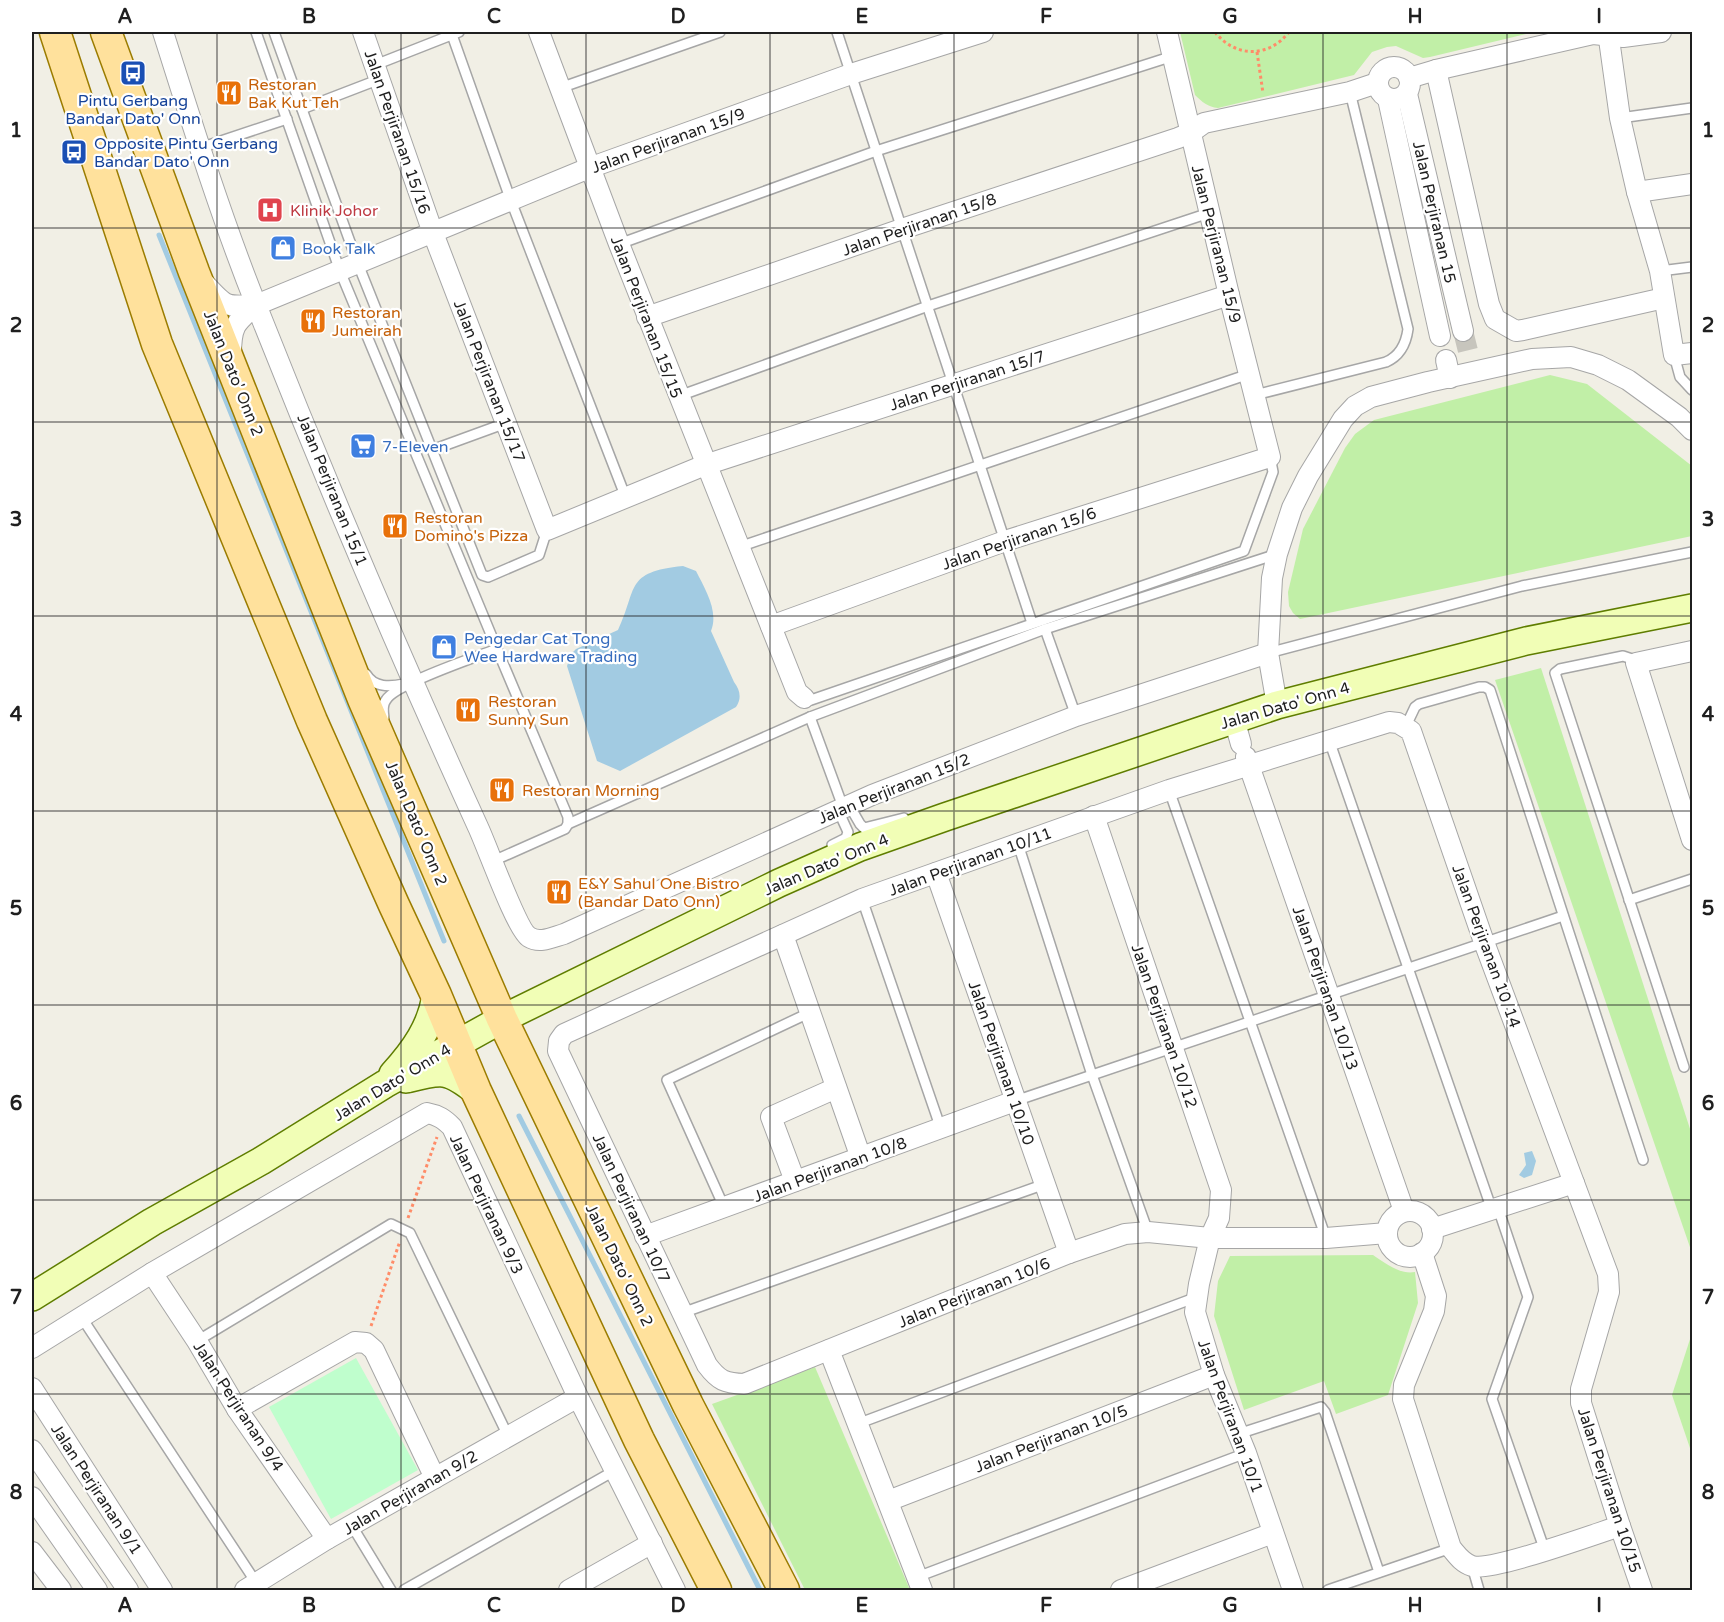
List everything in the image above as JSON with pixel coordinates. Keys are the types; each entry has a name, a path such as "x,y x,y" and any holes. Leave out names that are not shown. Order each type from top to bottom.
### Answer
{"main road":[{"path":"55,32 158,344 317,732 436,995 476,1091 639,1440 716,1590"},
{"name":"Jalan Dato' Onn 2","path":"106,32 194,272 342,644 502,1019 688,1406 784,1590"},
{"name":"Jalan Dato' Onn 4","path":"32,1297 152,1222 261,1161 385,1084 457,1043 779,883 928,815 1242,746 1277,705 1526,641 1692,608"},
{"path":"385,1084 402,1065 425,1030 434,1008 436,995"},
{"path":"385,1084 428,1074 455,1074 476,1091"}],"street":[{"name":"Jalan Perjiranan 15/1","path":"163,32 200,148 256,305 412,682 493,861 516,918 529,937"},
{"name":"Jalan Perjiranan 15/16","path":"363,32 433,233"},
{"name":"Jalan Perjiranan 15/15","path":"538,32 705,465 797,692 807,707"},
{"name":"Jalan Perjiranan 15/9","path":"256,305 589,168 851,74 983,32"},
{"name":"Jalan Perjiranan 15/9","path":"1167,32 1229,296 1270,457"},
{"path":"1377,83 1380,93 1402,91 1436,70 1593,34 1608,33 1623,37 1661,32"},
{"path":"1608,33 1620,118 1637,192 1660,271 1664,298 1683,354"},
{"name":"Jalan Perjiranan 15/8","path":"647,317 1190,133 1204,123 1350,92 1377,83 1383,71 1395,67 1401,69 1402,91"},
{"path":"1436,70 1489,304 1495,319 1516,331 1664,298"},
{"name":"Jalan Perjiranan 15","path":"1402,91 1463,330"},
{"name":"Jalan Perjiranan 15","path":"1402,91 1440,336"},
{"path":"1637,192 1692,184"},
{"name":"Jalan Perjiranan 15/17","path":"433,233 547,530"},
{"path":"194,272 224,304 256,305"},
{"name":"Jalan Perjiranan 15/7","path":"547,530 705,465 1229,296"},
{"path":"231,364 231,344 236,322 256,305"},
{"path":"1277,705 1268,653 1272,578 1276,554 1292,508 1308,476 1343,419 1355,406 1371,397 1448,369 1471,364 1532,358 1571,357 1598,365 1628,380 1679,417 1692,430"},
{"name":"Jalan Perjiranan 15/6","path":"771,626 1005,541 1270,457"},
{"path":"1692,651 1636,663 1692,840"},
{"name":"Jalan Perjiranan 15/2","path":"529,937 539,941 564,934 843,808 1076,716 1268,653"},
{"name":"Jalan Perjiranan 10/11","path":"561,1043 862,899 1169,790 1242,746 1329,741 1397,724"},
{"name":"Jalan Perjiranan 10/14","path":"1397,724 1411,731 1484,942 1574,1184"},
{"name":"Jalan Perjiranan 10/13","path":"1242,746 1404,1211"},
{"name":"Jalan Perjiranan 10/12","path":"1094,816 1221,1190 1219,1218 1210,1238"},
{"name":"Jalan Perjiranan 10/10","path":"936,873 1069,1253"},
{"path":"783,935 861,1158"},
{"name":"Jalan Perjiranan 10/7","path":"561,1043 645,1236 707,1365 716,1376 728,1383 744,1384"},
{"path":"795,1181 771,1117 836,1088"},
{"name":"Jalan Perjiranan 10/8","path":"645,1236 1015,1101"},
{"name":"Jalan Perjiranan 9/3","path":"32,1348 152,1273 427,1113 443,1118 452,1127 578,1397 675,1590"},
{"path":"1432,1229 1574,1184"},
{"name":"Jalan Perjiranan 10/15","path":"1574,1184 1608,1274 1609,1292 1581,1389 1581,1403 1642,1590"},
{"path":"1404,1211 1419,1212 1430,1222 1432,1229 1431,1243 1422,1253 1408,1257 1396,1252 1391,1246 1387,1233 1392,1219 1404,1211"},
{"name":"Jalan Perjiranan 10/6","path":"744,1384 1069,1253 1125,1234 1148,1232 1210,1238 1326,1238 1387,1233"},
{"name":"Jalan Perjiranan 10/1","path":"1210,1238 1195,1312 1214,1376 1246,1453 1293,1590"},
{"path":"1422,1253 1436,1296 1434,1311 1404,1385 1403,1399 1451,1548 1461,1560 1472,1566 1485,1566 1545,1551 1620,1526"},
{"name":"Jalan Perjiranan 9/4","path":"152,1273 197,1341 237,1409 327,1539"},
{"path":"237,1409 355,1342 366,1343 374,1350 435,1478"},
{"path":"829,1350 920,1584"},
{"name":"Jalan Perjiranan 10/5","path":"888,1501 1214,1376"},
{"name":"Jalan Perjiranan 9/1","path":"32,1388 162,1590"},
{"name":"Jalan Perjiranan 9/2","path":"251,1587 327,1539 578,1397"},
{"path":"32,1450 128,1590"},
{"path":"32,1497 97,1590"},
{"path":"1121,1590 1273,1533"},
{"path":"569,1590 652,1543"},
{"path":"32,1552 61,1590"}],"lane":[{"path":"256,32 287,119 349,267 497,649 568,817 565,829 493,861"},
{"path":"274,32 302,109 349,267 432,450 482,575 488,577 539,555 547,530"},
{"path":"302,109 454,32 512,201 626,498"},
{"path":"560,88 720,32"},
{"path":"837,32 1032,623"},
{"path":"619,244 876,151 1173,56"},
{"path":"1255,395 1386,362 1395,358 1407,340 1408,329 1350,92"},
{"path":"1620,118 1692,108"},
{"path":"200,148 287,119"},
{"path":"679,396 928,306 1209,213"},
{"path":"1660,271 1692,267"},
{"path":"1683,354 1680,377 1692,390"},
{"path":"739,548 1249,374"},
{"path":"432,450 506,423"},
{"path":"826,848 846,837 848,832 843,808 807,707 811,699 1244,551 1273,472 1270,457"},
{"path":"1268,653 1522,586 1692,552"},
{"path":"568,824 807,707 1276,554"},
{"path":"1045,629 1076,716"},
{"path":"342,644 354,653 370,681 392,687 412,682 497,649"},
{"path":"1636,663 1632,658 1623,656 1560,669 1555,673 1684,1067"},
{"path":"387,754 387,738 382,710 386,699 412,682"},
{"path":"1397,724 1419,704 1479,687 1490,690 1643,1160"},
{"path":"1329,741 1407,968 1528,1297 1492,1399 1545,1551"},
{"path":"1169,790 1326,1238"},
{"path":"843,808 864,828 928,815"},
{"path":"1018,844 1092,1074 1148,1232"},
{"path":"779,883 802,862"},
{"path":"1629,900 1692,879"},
{"path":"862,899 942,1129"},
{"path":"1015,1101 1563,916"},
{"path":"724,1207 667,1080 811,1012"},
{"path":"682,1313 1045,1184"},
{"path":"197,1341 391,1224 410,1233 508,1436"},
{"path":"857,1424 1197,1297"},
{"path":"82,1318 251,1587"},
{"path":"1238,1434 1321,1407 1325,1412 1378,1572"},
{"path":"920,1584 1246,1453"},
{"path":"404,1590 614,1471"},
{"path":"352,1526 391,1590"},
{"path":"1328,1590 1451,1548"},
{"path":"1472,1566 1479,1590"}],"path":[{"path":"1215,32 1231,47 1241,51 1257,52 1273,48 1289,32"},
{"path":"1257,52 1265,110"},
{"path":"366,1343 443,1118"}],"green space":[{"path":"1180,32 1534,32 1423,58 1396,46 1387,47 1372,52 1354,75 1218,108 1205,104 1195,95"},
{"path":"1550,375 1587,384 1692,466 1692,536 1300,619 1293,613 1289,606 1288,592 1303,529 1345,448 1355,434 1374,420"},
{"path":"1541,668 1692,1135 1692,1253 1495,680"},
{"path":"1373,1255 1398,1270 1415,1272 1418,1303 1388,1395 1336,1414 1324,1381 1244,1410 1214,1316 1218,1281 1230,1256"},
{"path":"1692,1333 1692,1454 1672,1395"},
{"path":"356,1358 418,1470 331,1519 269,1407"},
{"path":"815,1367 910,1590 805,1590 712,1404"}],"water":[{"path":"683,566 696,571 707,593 713,616 711,631 738,688 739,700 736,707 620,771 597,761 567,666 571,654 576,649 618,630 636,584 642,578 664,569"},
{"path":"1532,1151 1536,1161 1532,1175 1524,1178 1519,1175 1526,1165 1524,1153"}],"waterway":[{"path":"159,235 444,941"},
{"path":"519,1116 760,1590"}],"tunnel":[{"path":"1463,331 1469,355"}],"place":[{"name":"Pintu Gerbang Bandar Dato' Onn","path":"133,73"},
{"name":"Restoran Bak Kut Teh","path":"229,93"},
{"name":"Opposite Pintu Gerbang Bandar Dato' Onn","path":"74,152"},
{"name":"Klinik Johor","path":"270,210"},
{"name":"Book Talk","path":"283,248"},
{"name":"Restoran Jumeirah","path":"313,321"},
{"name":"7-Eleven","path":"363,446"},
{"name":"Restoran Domino's Pizza","path":"395,526"},
{"name":"Pengedar Cat Tong Wee Hardware Trading","path":"444,647"},
{"name":"Restoran Sunny Sun","path":"468,710"},
{"name":"Restoran Morning","path":"502,790"},
{"name":"E&Y Sahul One Bistro (Bandar Dato Onn)","path":"559,892"}]}
